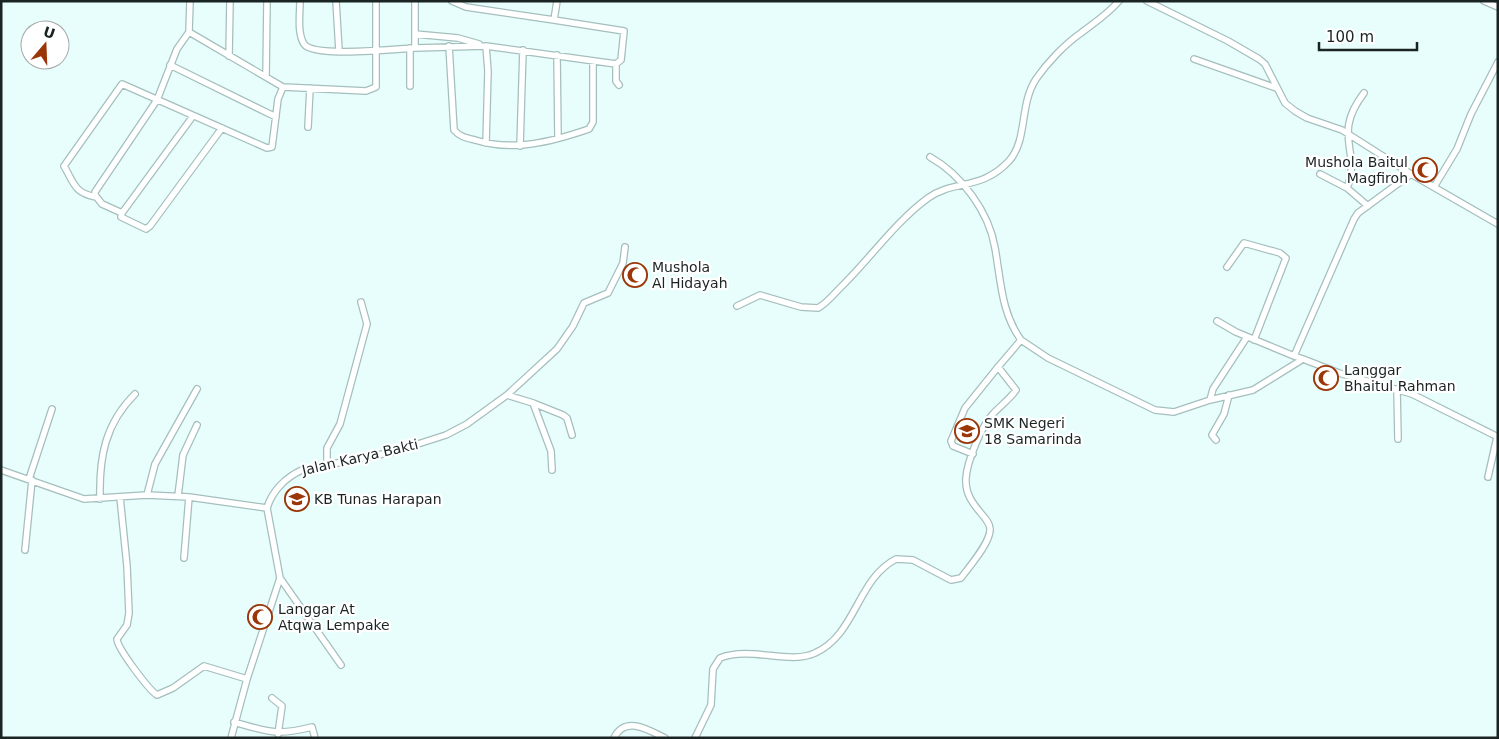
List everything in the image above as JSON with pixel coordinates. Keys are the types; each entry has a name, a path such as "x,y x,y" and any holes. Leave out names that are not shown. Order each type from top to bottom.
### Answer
{"street":[{"path":"122,213 102,204 96,197 95,192 157,100 156,97 177,49 189,32 190,1"},
{"path":"229,56 230,1"},
{"path":"266,77 267,1"},
{"path":"336,1 339,51"},
{"path":"189,32 284,87 374,90 378,82 376,1"},
{"path":"410,86 415,34 415,1"},
{"path":"300,4 300,35 304,45 312,50 339,51 484,46 523,50 593,62 616,64 621,60 624,31 484,10 458,5 452,1"},
{"path":"554,20 557,1"},
{"path":"737,306 760,296 801,307 818,308 854,275 913,210 930,197 947,189 983,181 998,171 1017,152 1022,116 1028,94 1036,79 1074,39 1097,22 1119,1"},
{"path":"1147,1 1249,53 1265,64 1285,103 1307,118 1347,133 1411,174 1498,224"},
{"path":"1484,1 1498,7"},
{"path":"415,34 458,38 484,46"},
{"path":"450,46 454,130 465,138 486,143 520,146 589,129 592,124 593,62"},
{"path":"484,46 488,72 486,143"},
{"path":"520,146 523,50"},
{"path":"557,55 558,138"},
{"path":"1194,59 1276,88"},
{"path":"1434,187 1457,150 1471,114 1498,62"},
{"path":"616,64 616,81 619,85"},
{"path":"170,65 276,116"},
{"path":"96,197 87,195 75,188 64,166 122,84 267,148 272,147 274,143 279,94 284,87"},
{"path":"308,127 310,88"},
{"path":"1347,188 1351,172 1347,133 1351,113 1364,93"},
{"path":"193,116 122,213 121,217 142,228 146,229 150,226 222,128"},
{"path":"930,157 966,186 993,238 1002,295 1012,328 1021,340 1048,358 1155,410 1174,412 1260,386 1303,359"},
{"path":"1320,174 1347,188 1368,206"},
{"path":"1294,356 1354,219 1358,213 1411,174"},
{"path":"1227,267 1244,243 1280,253 1286,258 1254,340"},
{"name":"Jalan Karya Bakti","path":"267,508 271,498 290,476 302,470 393,452 446,435 467,424 507,394 557,349 573,326 584,303 604,296 614,283 623,263 625,247"},
{"path":"327,466 327,449 340,424 367,324 361,302"},
{"path":"1217,321 1254,340 1339,373 1397,389 1428,400 1497,437 1488,477"},
{"path":"1210,400 1213,389 1247,337"},
{"path":"973,454 953,446 951,441 965,408 1021,340"},
{"path":"695,738 711,705 713,669 720,658 742,654 766,653 797,658 815,654 839,635 877,573 896,559 913,560 951,580 962,578 987,541 990,530 990,524 971,501 967,489 967,473 987,422 1016,390 998,367"},
{"path":"147,495 155,464 197,389"},
{"path":"1397,389 1398,439"},
{"path":"100,499 102,465 108,430 121,408 135,394"},
{"path":"507,394 563,414 567,418 572,435"},
{"path":"1216,440 1212,435 1224,414 1229,395"},
{"path":"533,403 551,451 552,470"},
{"path":"26,550 31,479 52,409"},
{"path":"178,496 183,455 198,425"},
{"path":"1,470 84,499 147,495 189,496 267,508 280,578 341,665"},
{"path":"184,558 189,496"},
{"path":"120,497 127,566 129,613 127,625 117,639 119,647 146,684 157,695 173,688 204,666 247,678"},
{"path":"231,738 247,678 280,578"},
{"path":"272,698 282,706 278,734"},
{"path":"234,722 278,734 312,727 315,738"},
{"path":"614,738 620,728 631,725 642,727 665,738"}],"place":[{"name":"Mushola Baitul Magfiroh","path":"1425,170"},
{"name":"Mushola Al Hidayah","path":"635,275"},
{"name":"Langgar Bhaitul Rahman","path":"1326,378"},
{"name":"SMK Negeri 18 Samarinda","path":"967,431"},
{"name":"KB Tunas Harapan","path":"297,499"},
{"name":"Langgar At Atqwa Lempake","path":"260,617"}]}
